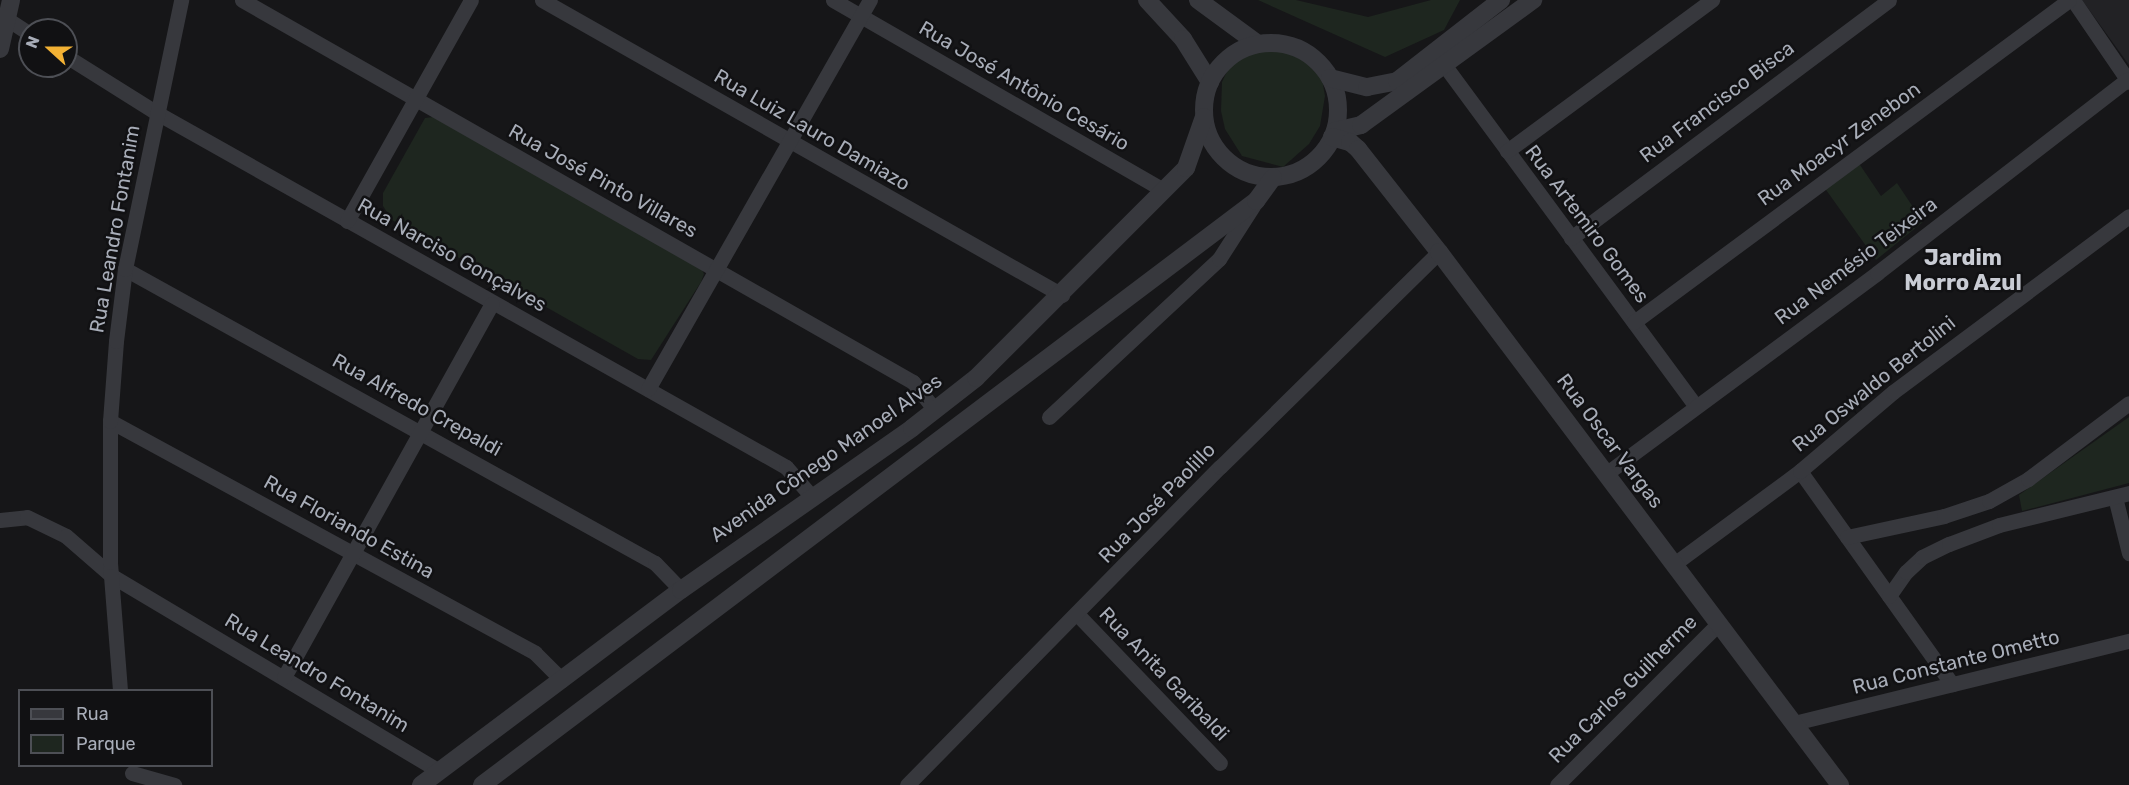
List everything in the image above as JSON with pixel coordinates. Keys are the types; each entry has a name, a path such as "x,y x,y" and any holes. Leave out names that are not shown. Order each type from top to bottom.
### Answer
{"street":[{"path":"0,49 11,0"},
{"name":"Rua Leandro Fontanim","path":"120,689 112,576 110,421 125,269 181,0"},
{"name":"Rua José Pinto Villares","path":"242,0 605,208 718,268 913,382 935,410"},
{"path":"347,221 471,0"},
{"name":"Rua Luiz Lauro Damiazo","path":"542,0 1062,295"},
{"name":"Rua José Antônio Cesário","path":"833,0 1164,190"},
{"path":"648,389 788,140 870,0"},
{"path":"1147,0 1183,39 1210,82"},
{"path":"1198,0 1258,44"},
{"path":"1330,78 1366,87 1397,81 1501,0"},
{"path":"1334,134 1361,125 1533,0"},
{"path":"1507,151 1712,0"},
{"name":"Rua Francisco Bisca","path":"1571,238 1889,0"},
{"path":"2071,0 2128,81"},
{"name":"Rua Moacyr Zenebon","path":"1634,322 2071,0"},
{"path":"7,19 18,26"},
{"path":"1279,43 1300,49 1318,61 1330,78 1337,104 1334,134 1309,166 1274,177 1235,167 1209,137 1204,117 1210,82 1221,64 1238,51 1258,44 1279,43"},
{"name":"Rua Narciso Gonçalves","path":"78,64 157,113 492,304 786,467 812,496"},
{"name":"Rua Artemiro Gomes","path":"1445,66 1696,407"},
{"name":"Rua Nemésio Teixeira","path":"1607,473 2128,81"},
{"name":"Avenida Cônego Manoel Alves","path":"421,785 681,590 935,410 976,378 1062,295 1186,168 1204,117"},
{"name":"Rua Oscar Vargas","path":"1334,134 1358,149 1439,252 1840,785"},
{"path":"1049,417 1219,259 1274,177"},
{"path":"482,785 1256,201"},
{"name":"Rua Oswaldo Bertolini","path":"1674,564 1800,471 1893,392 2129,216"},
{"name":"Rua José Paolillo","path":"907,785 1078,615 1220,467 1439,252"},
{"name":"Rua Alfredo Crepaldi","path":"125,269 423,431 656,563 681,590"},
{"path":"284,677 492,304"},
{"path":"1847,537 1944,516 1989,501 2028,479 2129,403"},
{"name":"Rua Floriando Estina","path":"110,421 535,653 562,680"},
{"path":"1800,471 1952,684"},
{"path":"1890,596 1906,572 1922,557 1999,525 2122,495 2129,553"},
{"path":"1989,501 1999,525"},
{"name":"Rua Leandro Fontanim","path":"0,520 27,517 66,536 112,576 439,771"},
{"name":"Rua Anita Garibaldi","path":"1078,615 1220,763"},
{"name":"Rua Carlos Guilherme","path":"1557,785 1719,623"},
{"name":"Rua Constante Ometto","path":"1794,723 2129,641"},
{"path":"132,774 174,785"}],"shaded area":[{"path":"2082,0 2129,0 2129,65"}],"green space":[{"path":"1258,0 1296,0 1368,17 1431,0 1460,0 1444,30 1385,57"},
{"path":"1260,47 1297,52 1313,63 1322,79 1325,96 1320,126 1309,144 1283,167 1242,156 1225,129 1221,111 1222,82 1230,65 1245,52"},
{"path":"433,117 701,267 704,274 701,282 651,360 638,359 392,220 383,206 383,193 425,118"},
{"path":"1858,162 1881,196 1897,183 1923,222 1876,260 1824,187"},
{"path":"2129,417 2129,483 2022,511 2019,495"}],"district":[{"name":"Jardim Morro Azul","path":"1963,270"}]}
